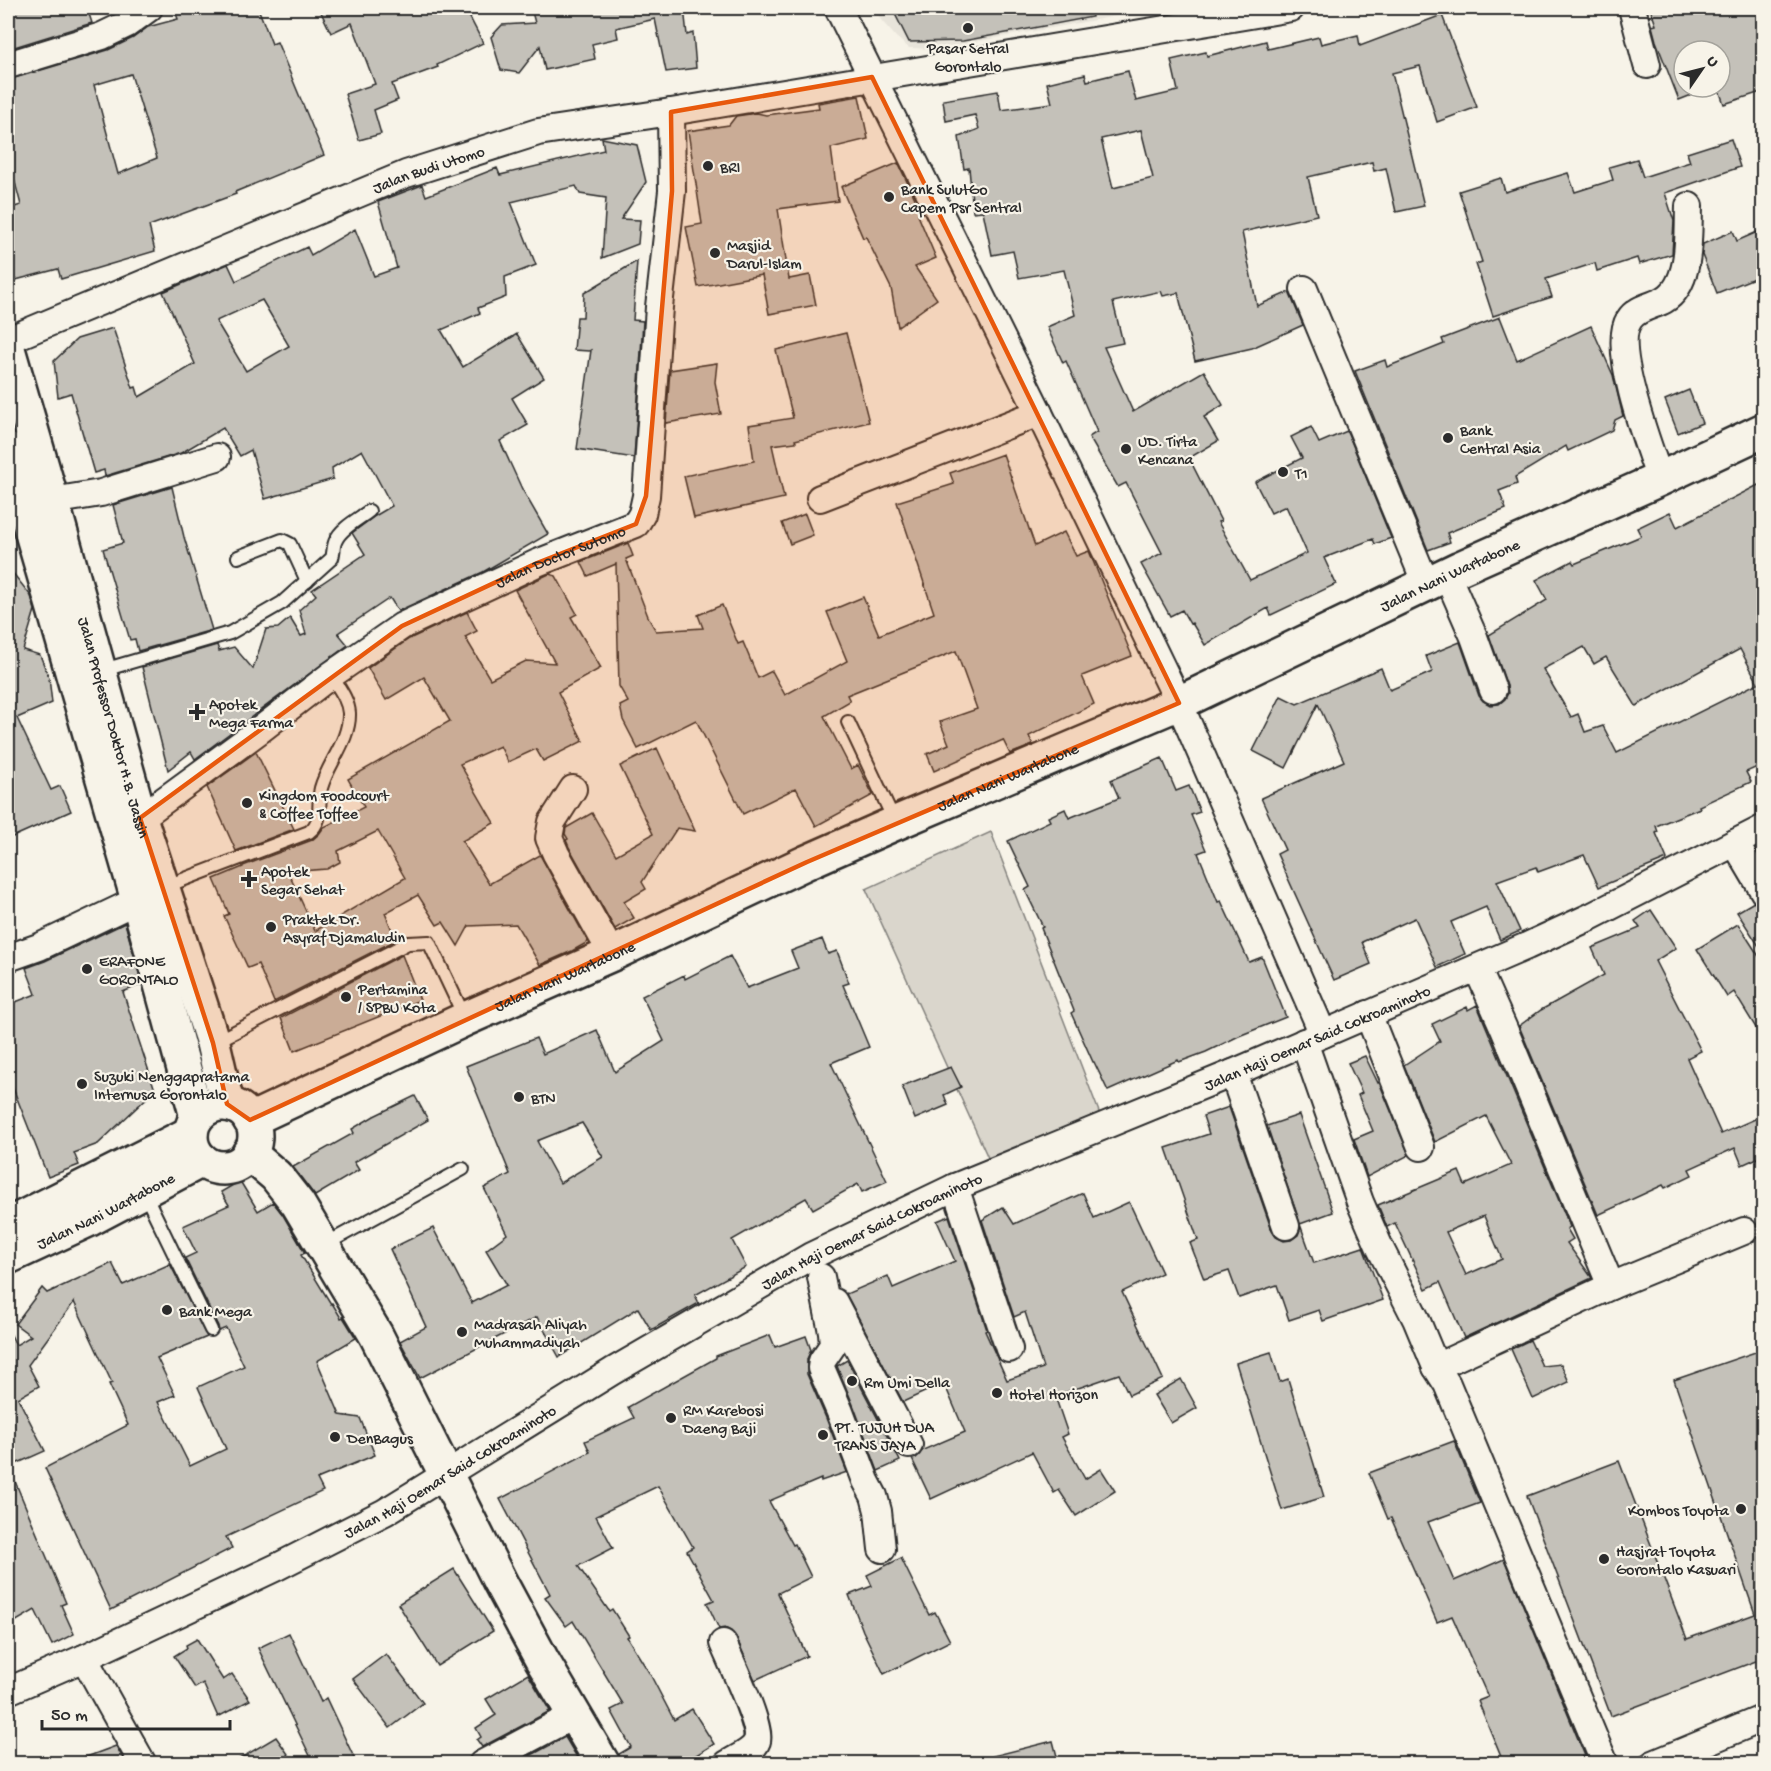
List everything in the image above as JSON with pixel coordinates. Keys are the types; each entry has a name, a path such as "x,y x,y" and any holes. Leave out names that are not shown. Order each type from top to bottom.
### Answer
{"main road":[{"name":"Jalan Professor Doktor H.B. Jassin","path":"8,349 52,501 91,677 151,894 239,1112"},
{"name":"Jalan Nani Wartabone","path":"239,1112 465,1019 612,954 807,862 1179,703 1436,579 1764,430"},
{"name":"Jalan Professor Doktor H.B. Jassin","path":"8,450 140,818 151,894 197,1137"},
{"path":"210,1107 239,1112 255,1138 249,1153 237,1164 217,1167 197,1137 203,1111 210,1107"},
{"name":"Jalan Nani Wartabone","path":"8,1257 143,1191 197,1137"},
{"name":"Jalan Nani Wartabone","path":"8,1225 197,1137"},
{"path":"249,1153 276,1176 298,1204 323,1246 393,1367 500,1582 603,1764"}],"street":[{"path":"8,65 102,36 127,24 149,8"},
{"path":"838,8 1039,413 1179,703 1313,1038 1360,1202 1436,1366 1448,1384 1605,1764"},
{"name":"Jalan Budi Utomo","path":"8,340 406,174 538,132 671,112 1291,8"},
{"path":"1632,8 1647,65"},
{"name":"Jalan Doctor Sutomo","path":"140,818 261,730 331,675 402,626 537,563 636,524 642,514 646,496 659,307 672,191 671,112"},
{"path":"1660,479 1629,385 1624,335 1629,318 1637,311 1667,298 1682,280 1688,241 1689,206"},
{"path":"1304,289 1436,579 1474,637 1493,690"},
{"path":"820,498 1039,413"},
{"path":"52,501 101,493 217,457"},
{"path":"573,789 552,822 549,838 612,954"},
{"name":"Jalan Haji Oemar Said Cokroaminoto","path":"8,1690 84,1658 277,1567 385,1512 613,1371 816,1267 955,1187 1233,1073 1477,968 1590,917 1764,828"},
{"path":"1735,843 1764,892"},
{"path":"8,958 39,947 151,894"},
{"path":"1477,968 1611,1286"},
{"path":"1368,1014 1421,1147"},
{"path":"1233,1073 1286,1226"},
{"path":"955,1187 1009,1349"},
{"path":"1436,1366 1611,1286 1744,1231"},
{"path":"816,1267 909,1445"},
{"path":"816,1267 833,1345 822,1361 822,1368 874,1496 882,1549"},
{"path":"723,1643 758,1732 757,1741 751,1749 727,1764"},
{"path":"84,1658 142,1762"},
{"path":"482,1764 574,1715"},
{"path":"1653,1764 1764,1719"}],"lane":[{"path":"91,677 230,633 282,603 332,558 335,541 340,533 369,511"},
{"path":"238,557 282,540 286,541 290,544 307,581"},
{"path":"151,894 309,832 316,827 319,819 321,790 349,723 346,700 331,675"},
{"path":"848,722 896,823"},
{"path":"213,1043 408,943 429,942 465,1019"},
{"path":"323,1246 463,1169"},
{"path":"143,1191 211,1330"}],"highlighted area":[{"path":"872,77 1179,703 807,862 250,1120 227,1104 213,1043 140,818 402,626 537,563 636,524 646,496 672,191 671,112"}],"shaded area":[{"name":"Pasar Setral Gorontalo","path":"875,8 1160,8 936,49 909,48 881,20"},
{"path":"991,832 1101,1117 990,1162 866,889"}],"building":[{"path":"8,8 87,8 92,23 8,49"},
{"path":"174,8 258,8 272,44 277,42 324,155 235,192 236,194 149,226 155,251 61,279 58,269 8,282 8,209 21,205 8,156 8,80 108,50 133,38 148,27 178,19","holes":["131,74 157,158 118,174 94,85"]},
{"path":"319,8 465,8 483,43 437,65 438,67 392,84 398,100 374,110 381,134 359,140 345,94 375,84 352,23 331,33"},
{"path":"531,8 684,8 687,35 693,33 696,68 666,72 655,19 616,28 618,38 592,44 595,59 545,70 540,46 519,73 501,70 491,37 502,25 535,23"},
{"name":"Pasar Setral Gorontalo","path":"892,8 1091,8 1092,17 963,41 909,42"},
{"path":"1650,8 1764,8 1764,91 1724,104 1722,99 1732,99 1732,39 1672,39 1672,82 1656,41 1652,26 1656,25"},
{"path":"1442,15 1477,107 1437,122 1420,66 1392,73 1424,206 1396,212 1386,168 1374,171 1372,162 1308,177 1317,215 1242,232 1257,306 1289,292 1303,325 1252,348 1195,361 1178,293 1163,296 1161,291 1113,302 1123,343 1104,347 1133,412 1204,371 1223,405 1204,417 1218,441 1189,458 1221,521 1218,522 1250,580 1307,553 1286,506 1271,513 1255,482 1302,458 1291,437 1311,427 1319,443 1347,431 1391,538 1375,544 1373,539 1324,558 1336,584 1271,615 1268,608 1205,645 1182,610 1170,616 1141,564 1162,553 1126,483 1118,487 1089,437 1097,432 1066,361 1063,363 1047,327 1075,315 1064,270 1019,278 1013,251 992,255 983,211 973,212 969,168 964,169 959,137 979,129 975,115 946,121 943,100 998,91 1001,110 1052,103 1047,83 1085,74 1087,81 1128,71 1136,101 1178,91 1171,60 1206,52 1207,56 1266,41 1268,49 1319,37 1321,44 1358,35 1360,46","holes":["1141,130 1153,178 1113,188 1101,139"]},
{"path":"859,96 868,139 831,148 838,201 778,209 789,279 810,275 816,305 769,314 762,275 698,287 686,227 702,224 688,131 729,125 736,116 757,113 766,115 819,108 818,103"},
{"path":"602,138 637,145 646,182 621,219 640,220 638,244 602,258 606,198 580,194 576,186 511,202 536,265 505,277 506,297 478,308 480,313 441,330 463,367 517,334 544,378 512,398 528,425 500,441 522,489 548,534 483,572 398,611 390,598 338,633 348,645 195,759 191,752 168,770 142,667 217,645 219,651 234,647 253,669 266,629 278,628 290,618 301,636 306,634 299,610 316,595 312,590 365,554 352,533 392,506 362,450 332,468 333,479 265,499 251,450 240,456 223,428 181,453 105,476 104,470 94,473 71,393 58,397 54,361 77,339 113,328 133,388 136,387 139,397 195,364 163,292 228,264 236,281 307,247 311,255 355,229 374,276 397,268 378,202 422,185 426,196 497,168 500,175 604,150","holes":["262,300 289,346 246,371 216,321"]},
{"path":"1731,139 1740,167 1665,193 1674,221 1672,254 1639,264 1637,258 1597,271 1595,263 1546,279 1552,297 1493,316 1476,264 1482,262 1459,191 1501,178 1505,192 1568,173 1575,192 1613,180 1609,167 1637,159 1643,177 1690,162 1687,153"},
{"path":"898,163 922,213 918,215 936,258 915,267 937,299 898,327 891,288 866,237 863,238 841,187"},
{"path":"1764,229 1764,274 1717,293 1702,255 1703,244 1733,231 1737,241"},
{"path":"637,261 633,320 643,321 634,458 577,449 591,350 574,350 577,317 583,317 584,293"},
{"path":"1500,317 1517,360 1591,326 1613,375 1623,416 1615,420 1612,430 1568,451 1566,446 1515,477 1517,484 1499,491 1506,509 1447,533 1450,542 1428,550 1355,371 1385,360 1387,367 1444,344 1442,339"},
{"path":"846,333 869,422 795,440 796,442 772,445 784,498 694,518 684,476 754,461 749,425 793,418 776,350"},
{"path":"717,363 715,382 721,414 666,423 670,370"},
{"path":"1689,390 1702,423 1678,433 1665,400"},
{"path":"1003,454 1035,546 1064,532 1076,556 1089,551 1132,656 1082,676 1094,704 1029,736 1033,745 1010,754 1003,740 934,771 927,754 949,744 940,722 977,709 956,651 847,695 850,701 824,716 851,769 858,765 873,795 816,826 796,788 743,814 696,720 638,749 623,720 620,706 628,702 619,686 616,564 588,576 581,562 628,543 633,556 626,559 649,619 656,631 703,628 698,615 722,605 738,644 743,642 758,678 772,671 785,695 847,661 827,612 863,597 879,635 934,613 897,502 954,484 950,473"},
{"path":"1764,482 1764,764 1746,772 1751,782 1699,806 1700,808 1656,826 1658,832 1656,833 1667,859 1599,887 1584,855 1538,872 1536,867 1497,881 1520,931 1500,940 1486,907 1451,922 1465,954 1437,967 1415,918 1362,942 1371,964 1334,980 1277,854 1285,850 1261,798 1344,761 1318,704 1286,768 1253,751 1281,696 1297,704 1381,668 1390,690 1432,672 1426,656 1460,642 1479,696 1490,705 1499,704 1508,693 1507,686 1489,635 1547,600 1536,580 1572,561 1574,564 1641,536 1637,528 1670,512 1677,527","holes":["1584,647 1594,664 1606,657 1636,706 1740,649 1758,683 1617,753 1603,726 1585,732 1578,714 1571,717 1543,669"]},
{"path":"172,487 184,537 212,630 138,651 135,639 130,640 103,549 123,543 113,505"},
{"path":"805,514 813,535 790,544 782,523"},
{"path":"8,567 31,596 35,610 23,650 40,655 49,678 52,703 17,718 51,790 60,786 71,811 8,839"},
{"path":"549,574 556,576 577,614 571,617 601,668 558,692 583,741 543,761 536,749 508,762 500,746 460,764 494,823 462,841 489,884 540,855 588,942 540,965 516,924 469,926 458,946 443,922 437,925 418,895 385,913 396,940 274,1002 258,964 248,968 224,916 229,914 214,879 312,840 324,827 364,807 348,779 450,721 424,677 386,700 368,668 409,639 467,612 477,631 465,637 490,679 526,661 555,663 515,590","holes":["378,831 405,878 315,931 288,872 327,869 340,862 338,851"]},
{"path":"657,748 695,831 677,828 642,882 646,889 624,902 634,918 615,929 569,847 565,834 566,828 592,813 616,855 653,834 620,766"},
{"name":"Kingdom Foodcourt & Coffee Toffee","path":"256,752 294,829 236,851 207,787"},
{"path":"1162,758 1176,791 1189,786 1200,812 1191,815 1206,850 1198,853 1218,902 1221,901 1249,962 1262,957 1286,1017 1108,1091 1071,1013 1074,1011 1041,928 1043,927 1025,890 1030,887 1008,841 1050,821 1048,817 1065,809 1069,818 1119,798 1111,780"},
{"path":"1754,902 1764,913 1764,954 1737,912"},
{"path":"1651,910 1676,948 1655,961 1701,1051 1687,1058 1721,1134 1764,1115 1764,1155 1742,1165 1735,1148 1689,1169 1692,1175 1665,1188 1663,1185 1598,1215 1519,1026 1541,1010 1604,975 1592,948 1640,928 1635,921"},
{"name":"Suzuki Nenggapratama Internusa Gorontalo","path":"125,923 142,984 123,992 155,1090 98,1144 74,1153 79,1165 48,1177 9,1078 13,1075 8,1060 8,1005 36,994 26,968"},
{"path":"1738,924 1764,964 1764,1041 1734,992 1727,997 1697,949"},
{"path":"822,939 828,954 837,951 849,983 843,985 869,1047 831,1063 887,1181 862,1192 858,1184 813,1209 806,1198 732,1240 746,1267 695,1295 699,1303 651,1330 638,1308 559,1357 537,1317 420,1378 400,1341 426,1327 390,1249 433,1228 472,1303 507,1285 486,1250 507,1234 484,1188 510,1174 466,1066 536,1038 543,1054 597,1030 615,1072 664,1041 642,996 684,975 685,979 730,956 747,988 798,968 791,951","holes":["582,1123 603,1157 560,1183 537,1141"]},
{"name":"Pertamina / SPBU Kota","path":"402,955 420,1000 294,1051 281,1018"},
{"path":"1477,1005 1570,1227 1567,1229 1573,1239 1567,1243 1592,1278 1464,1338 1440,1282 1426,1289 1395,1223 1387,1227 1378,1205 1459,1171 1465,1185 1511,1165 1486,1116 1435,1142 1404,1065 1440,1041 1432,1024 1467,1007 1468,1010","holes":["1484,1216 1502,1259 1466,1275 1446,1232"]},
{"path":"1365,1056 1379,1082 1409,1155 1367,1177 1354,1139 1373,1131 1358,1095 1362,1093 1348,1063"},
{"path":"951,1067 961,1087 944,1095 948,1105 915,1119 902,1086"},
{"path":"415,1096 428,1120 354,1162 359,1170 315,1196 293,1167 354,1133 352,1129 374,1116"},
{"path":"1229,1107 1276,1237 1284,1241 1291,1240 1298,1235 1301,1227 1314,1263 1363,1247 1383,1300 1323,1321 1319,1310 1289,1320 1277,1285 1239,1298 1229,1271 1204,1279 1190,1243 1198,1240 1166,1148 1209,1134 1203,1116"},
{"path":"1299,1115 1333,1212 1300,1224 1267,1126"},
{"path":"240,1181 258,1211 273,1202 283,1215 305,1253 301,1255 331,1304 341,1318 343,1317 356,1338 317,1361 340,1415 360,1418 375,1455 317,1479 323,1491 226,1537 232,1548 111,1610 45,1468 128,1425 109,1384 112,1383 74,1302 28,1365 39,1386 18,1398 45,1451 9,1467 66,1603 61,1605 74,1634 52,1645 35,1610 8,1626 8,1329 16,1345 31,1336 15,1324 42,1288 47,1293 112,1263 123,1285 170,1264 207,1337 157,1358 175,1395 158,1402 190,1466 226,1449 198,1387 244,1366 226,1328 219,1331 185,1258 196,1253 183,1226 229,1205 221,1192"},
{"path":"1083,1193 1094,1218 1129,1202 1162,1273 1122,1292 1163,1379 1129,1395 1119,1374 1055,1396 1068,1434 1062,1437 1085,1479 1101,1469 1115,1491 1076,1516 1059,1490 1054,1493 1032,1452 931,1499 912,1459 923,1450 965,1432 944,1383 903,1402 846,1294 888,1276 893,1288 955,1261 937,1221 949,1216 987,1330 985,1331 1007,1380 1043,1368 1025,1312 1014,1317 982,1220 1003,1207 1014,1224"},
{"path":"770,1335 775,1347 806,1336 811,1350 807,1359 807,1374 847,1472 821,1481 821,1479 769,1501 793,1545 795,1544 811,1577 778,1593 807,1656 755,1680 736,1637 725,1628 719,1629 707,1603 714,1600 687,1551 693,1547 658,1486 596,1516 613,1548 578,1566 609,1611 612,1609 629,1636 627,1637 674,1720 692,1709 714,1744 682,1764 622,1764 619,1754 631,1747 611,1710 623,1704 573,1621 566,1626 545,1597 550,1594 500,1499 590,1452 585,1441 634,1418 628,1407 716,1356"},
{"path":"1530,1340 1542,1366 1561,1364 1569,1382 1533,1399 1511,1349"},
{"name":"Hasjrat Toyota Gorontalo Kasuari","path":"1764,1349 1764,1658 1611,1716 1527,1496 1619,1461 1687,1639 1755,1614 1674,1380"},
{"path":"1271,1352 1280,1382 1288,1379 1324,1497 1282,1510 1236,1363"},
{"path":"847,1360 900,1461 878,1471 837,1366"},
{"path":"1181,1379 1197,1408 1171,1423 1154,1395"},
{"path":"1454,1441 1480,1503 1428,1522 1454,1581 1504,1559 1585,1756 1568,1764 1504,1764 1478,1701 1488,1697 1452,1616 1437,1622 1391,1518 1388,1519 1369,1473"},
{"path":"901,1558 929,1615 935,1612 950,1641 884,1674 849,1595 872,1586 867,1575"},
{"path":"454,1569 493,1631 437,1666 398,1604"},
{"path":"289,1633 321,1702 326,1698 357,1764 314,1764 258,1648"},
{"path":"197,1639 223,1680 232,1674 250,1700 218,1717 203,1683 195,1688 174,1656"},
{"path":"386,1654 423,1703 390,1728 353,1679"},
{"path":"528,1674 550,1711 482,1747 477,1740 481,1737 476,1728 496,1715 486,1699"},
{"path":"276,1737 295,1764 231,1764"},
{"path":"565,1737 581,1764 515,1764"},
{"path":"1053,1741 1059,1764 994,1764 993,1756"},
{"path":"116,1746 126,1764 74,1764 73,1762"}],"place":[{"name":"Pasar Setral Gorontalo","path":"968,28"},
{"name":"BRI","path":"708,166"},
{"name":"Bank SulutGo Capem Psr Sentral","path":"889,197"},
{"name":"Masjid Darul-Islam","path":"715,253"},
{"name":"Bank Central Asia","path":"1448,438"},
{"name":"UD. Tirta Kencana","path":"1126,449"},
{"name":"T1","path":"1283,472"},
{"name":"Apotek Mega Farma","path":"197,712"},
{"name":"Kingdom Foodcourt & Coffee Toffee","path":"247,803"},
{"name":"Apotek Segar Sehat","path":"249,879"},
{"name":"Praktek Dr. Asyraf Djamaludin","path":"271,927"},
{"name":"ERAFONE GORONTALO","path":"87,969"},
{"name":"Pertamina / SPBU Kota","path":"346,997"},
{"name":"Suzuki Nenggapratama Internusa Gorontalo","path":"82,1084"},
{"name":"BTN","path":"519,1097"},
{"name":"Bank Mega","path":"167,1310"},
{"name":"Madrasah Aliyah Muhammadiyah","path":"462,1332"},
{"name":"Rm Umi Della","path":"852,1381"},
{"name":"Hotel Horizon","path":"997,1393"},
{"name":"RM Karebosi Daeng Baji","path":"671,1418"},
{"name":"PT. TUJUH DUA TRANS JAYA","path":"823,1435"},
{"name":"DenBagus","path":"335,1437"},
{"name":"Kombos Toyota","path":"1741,1509"},
{"name":"Hasjrat Toyota Gorontalo Kasuari","path":"1604,1559"}]}
